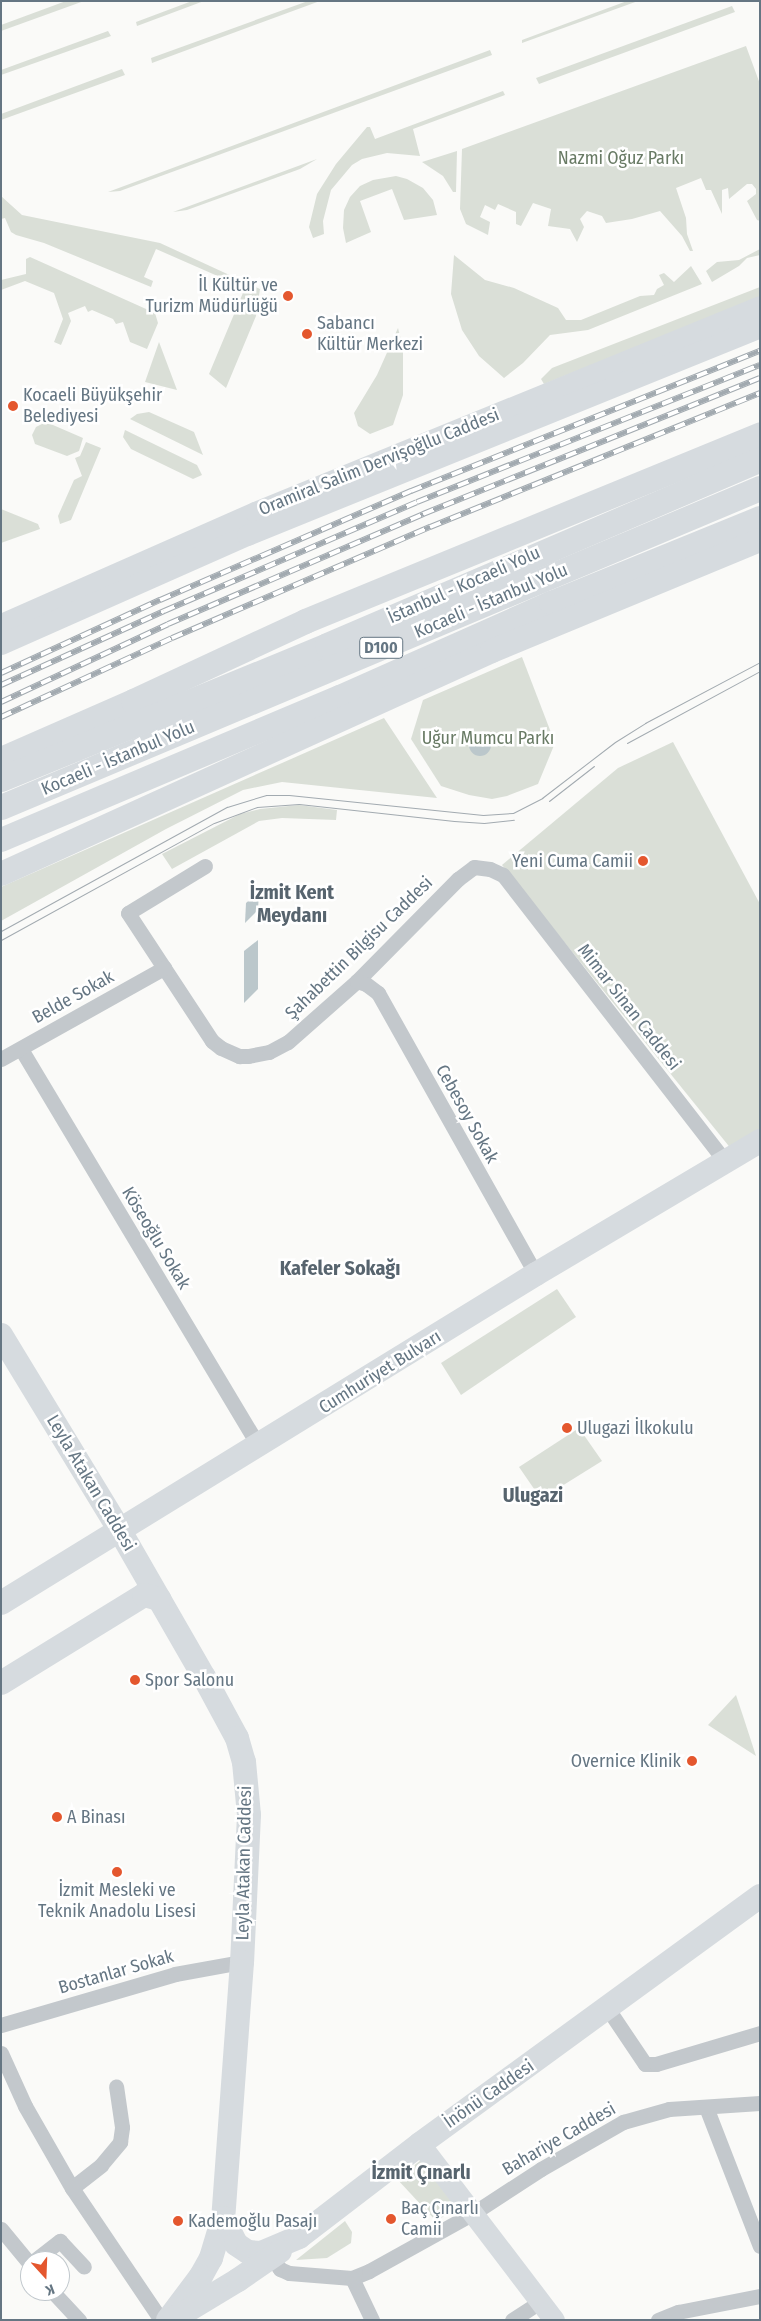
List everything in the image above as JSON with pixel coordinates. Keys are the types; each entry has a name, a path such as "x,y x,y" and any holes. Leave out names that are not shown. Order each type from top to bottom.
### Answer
{"highway":[{"path":"1,759 133,702 314,617 760,434"},
{"name":"İstanbul - Kocaeli Yolu","path":"1,779 327,645 760,458"},
{"name":"Kocaeli - İstanbul Yolu","path":"1,807 760,488"}],"main road":[{"name":"Oramiral Salim Dervişoğllu Caddesi","path":"1,624 255,512 760,306"},
{"name":"Oramiral Salim Dervişoğllu Caddesi","path":"1,644 247,535 760,327"},
{"path":"1,841 340,697 556,601 760,518"},
{"path":"1,874 374,703 564,620 760,540"},
{"name":"Cumhuriyet Bulvarı","path":"1,1603 536,1274 760,1141"},
{"name":"Leyla Atakan Caddesi","path":"1,1334 120,1530 227,1718 237,1738 244,1762 249,1815 242,1962 222,2218 210,2258 201,2276 168,2320"},
{"path":"1,1683 144,1595 159,1599"},
{"name":"İnönü Caddesi","path":"222,2218 236,2244 254,2253 260,2253 299,2238 420,2144 608,2009 760,1896"},
{"path":"420,2144 554,2320"},
{"path":"172,2320 272,2258 299,2238"}],"street":[{"path":"164,968 128,913 205,866"},
{"name":"Şahabettin Bilgisu Caddesi","path":"164,968 212,1041 221,1048 239,1056 269,1052 288,1042 356,981 465,873 474,867 498,872 503,875"},
{"name":"Mimar Sinan Caddesi","path":"503,875 726,1162"},
{"name":"Belde Sokak","path":"1,1059 164,968"},
{"name":"Cebesoy Sokak","path":"356,981 366,984 378,992 536,1274"},
{"name":"Köseoğlu Sokak","path":"21,1048 259,1446"},
{"name":"Bostanlar Sokak","path":"1,2025 175,1974 242,1962"},
{"path":"608,2009 645,2064 656,2064 760,2033"},
{"path":"1,2053 21,2098 72,2188 160,2320"},
{"path":"72,2188 102,2165 120,2142 122,2127 116,2086"},
{"name":"Bahariye Caddesi","path":"352,2278 369,2271 472,2214 549,2164 623,2122 663,2110 760,2103"},
{"path":"706,2107 760,2246"},
{"path":"1,2229 20,2252"},
{"path":"47,2251 60,2241 69,2251"},
{"path":"70,2252 84,2267"},
{"path":"272,2258 280,2269 289,2273 352,2278 372,2320"},
{"path":"658,2320 678,2312 760,2296"},
{"path":"61,2301 79,2320"},
{"path":"512,2320 541,2301"}],"green space":[{"path":"66,1 84,1 1,31 1,25"},
{"path":"192,1 204,1 137,26 136,22"},
{"path":"308,1 320,1 152,63 151,58"},
{"path":"627,1 638,1 522,43 522,40"},
{"path":"732,6 735,12 539,84 536,78"},
{"path":"108,31 111,36 1,75 1,70"},
{"name":"Nazmi Oğuz Parkı","path":"746,46 760,84 760,221 757,220 747,201 756,194 756,189 752,184 747,184 729,199 728,188 722,190 722,214 711,190 706,190 701,178 676,188 686,218 687,234 693,251 690,251 682,236 660,211 632,219 606,223 602,216 587,211 580,219 584,227 577,242 570,229 548,226 551,209 533,203 521,226 516,224 516,212 498,204 495,210 485,205 480,217 490,222 488,235 466,224 460,209 462,149"},
{"path":"490,50 492,55 120,191 108,192"},
{"path":"122,69 125,75 1,120 1,114"},
{"path":"503,91 505,95 413,129 420,156 387,153 362,159 352,165 331,190 323,221 324,234 313,238 309,227 317,194 336,164 367,127 370,127 375,139"},
{"path":"457,151 456,192 453,192 443,176 422,162"},
{"path":"317,159 300,169 187,210 173,212"},
{"path":"396,176 407,179 423,188 433,200 437,215 404,220 392,189 360,201 371,232 346,243 343,228 344,210 350,197 360,186 373,180"},
{"path":"1,196 22,215 160,243 260,289 256,316 226,388 209,374 245,288 156,249 144,277 153,281 151,287 44,243 11,232 5,218 1,219"},
{"path":"760,249 760,255 747,258 739,266 712,282 706,271 717,262 739,260"},
{"path":"454,255 485,280 514,288 558,308 566,320 581,320 640,296 654,295 657,289 664,285 659,275 664,273 674,282 691,266 702,284 588,330 550,335 523,363 504,378 479,356 462,330 451,294"},
{"path":"30,257 155,313 158,323 147,349 130,342 123,322 116,324 113,319 92,310 88,312 85,306 68,313 71,321 61,345 54,342 63,319 54,293 25,281 1,290 1,280 26,274 26,259"},
{"path":"760,287 760,298 544,384 541,379 552,368"},
{"path":"398,328 403,348 403,395 393,425 370,434 358,426 354,413 377,375"},
{"path":"159,342 177,390 145,382"},
{"path":"149,412 194,432 203,455 130,419 137,414"},
{"path":"46,422 83,438 79,451 67,456 35,444 32,435 36,427"},
{"path":"125,430 197,465 202,475 193,479 131,449 123,437"},
{"path":"86,442 101,448 71,520 60,524 58,516 74,480 82,476 75,458 80,456"},
{"path":"1,509 38,524 40,529 1,543"},
{"name":"Uğur Mumcu Parkı","path":"522,657 555,743 538,784 507,796 492,799 469,795 441,786 411,739 423,700"},
{"path":"384,718 437,798 282,782 243,790 166,829 1,921 1,887"},
{"path":"673,742 760,904 760,1133 732,1150 502,865 618,768"},
{"path":"299,805 337,810 336,820 282,818 259,821 172,869 162,854 240,814 260,809"},
{"path":"557,1289 576,1317 461,1395 441,1363"},
{"path":"579,1428 602,1461 541,1499 519,1467"},
{"path":"736,1695 743,1716 756,1756 708,1725"},
{"path":"421,2160 458,2208 436,2221 397,2179"},
{"path":"345,2221 352,2232 351,2243 327,2258 296,2260"}],"shaded area":[{"path":"476,734 484,734 491,741 491,749 484,756 476,756 469,749 469,741"},
{"path":"259,892 258,910 245,923 246,903"},
{"path":"258,940 258,989 244,1003 244,951"}],"tram line":[{"path":"1,931 227,807 266,795 289,795 483,815 513,813 542,798 615,742 645,723 760,662"},
{"path":"627,743 760,671"},
{"path":"549,801 594,766"},
{"path":"1,940 214,823 257,807 299,804 454,821 484,823 514,820"}],"railway":[{"path":"1,673 160,600 411,491 760,351"},
{"path":"1,685 164,611 417,502 760,365"},
{"path":"1,702 168,624 423,514 760,378"},
{"path":"1,717 172,638 430,527 760,393"}],"place":[{"name":"İl Kültür ve Turizm Müdürlüğü","path":"288,296"},
{"name":"Sabancı Kültür Merkezi","path":"307,334"},
{"name":"Kocaeli Büyükşehir Belediyesi","path":"13,406"},
{"name":"Yeni Cuma Camii","path":"643,861"},
{"name":"Ulugazi İlkokulu","path":"567,1428"},
{"name":"Spor Salonu","path":"135,1680"},
{"name":"Overnice Klinik","path":"692,1761"},
{"name":"A Binası","path":"57,1817"},
{"name":"İzmit Mesleki ve Teknik Anadolu Lisesi","path":"117,1872"},
{"name":"Baç Çınarlı Camii","path":"391,2219"},
{"name":"Kademoğlu Pasajı","path":"178,2221"}],"district":[{"name":"İzmit Kent Meydanı","path":"292,904"},
{"name":"Kafeler Sokağı","path":"340,1268"},
{"name":"Ulugazi","path":"533,1495"},
{"name":"İzmit Çınarlı","path":"421,2172"}]}
